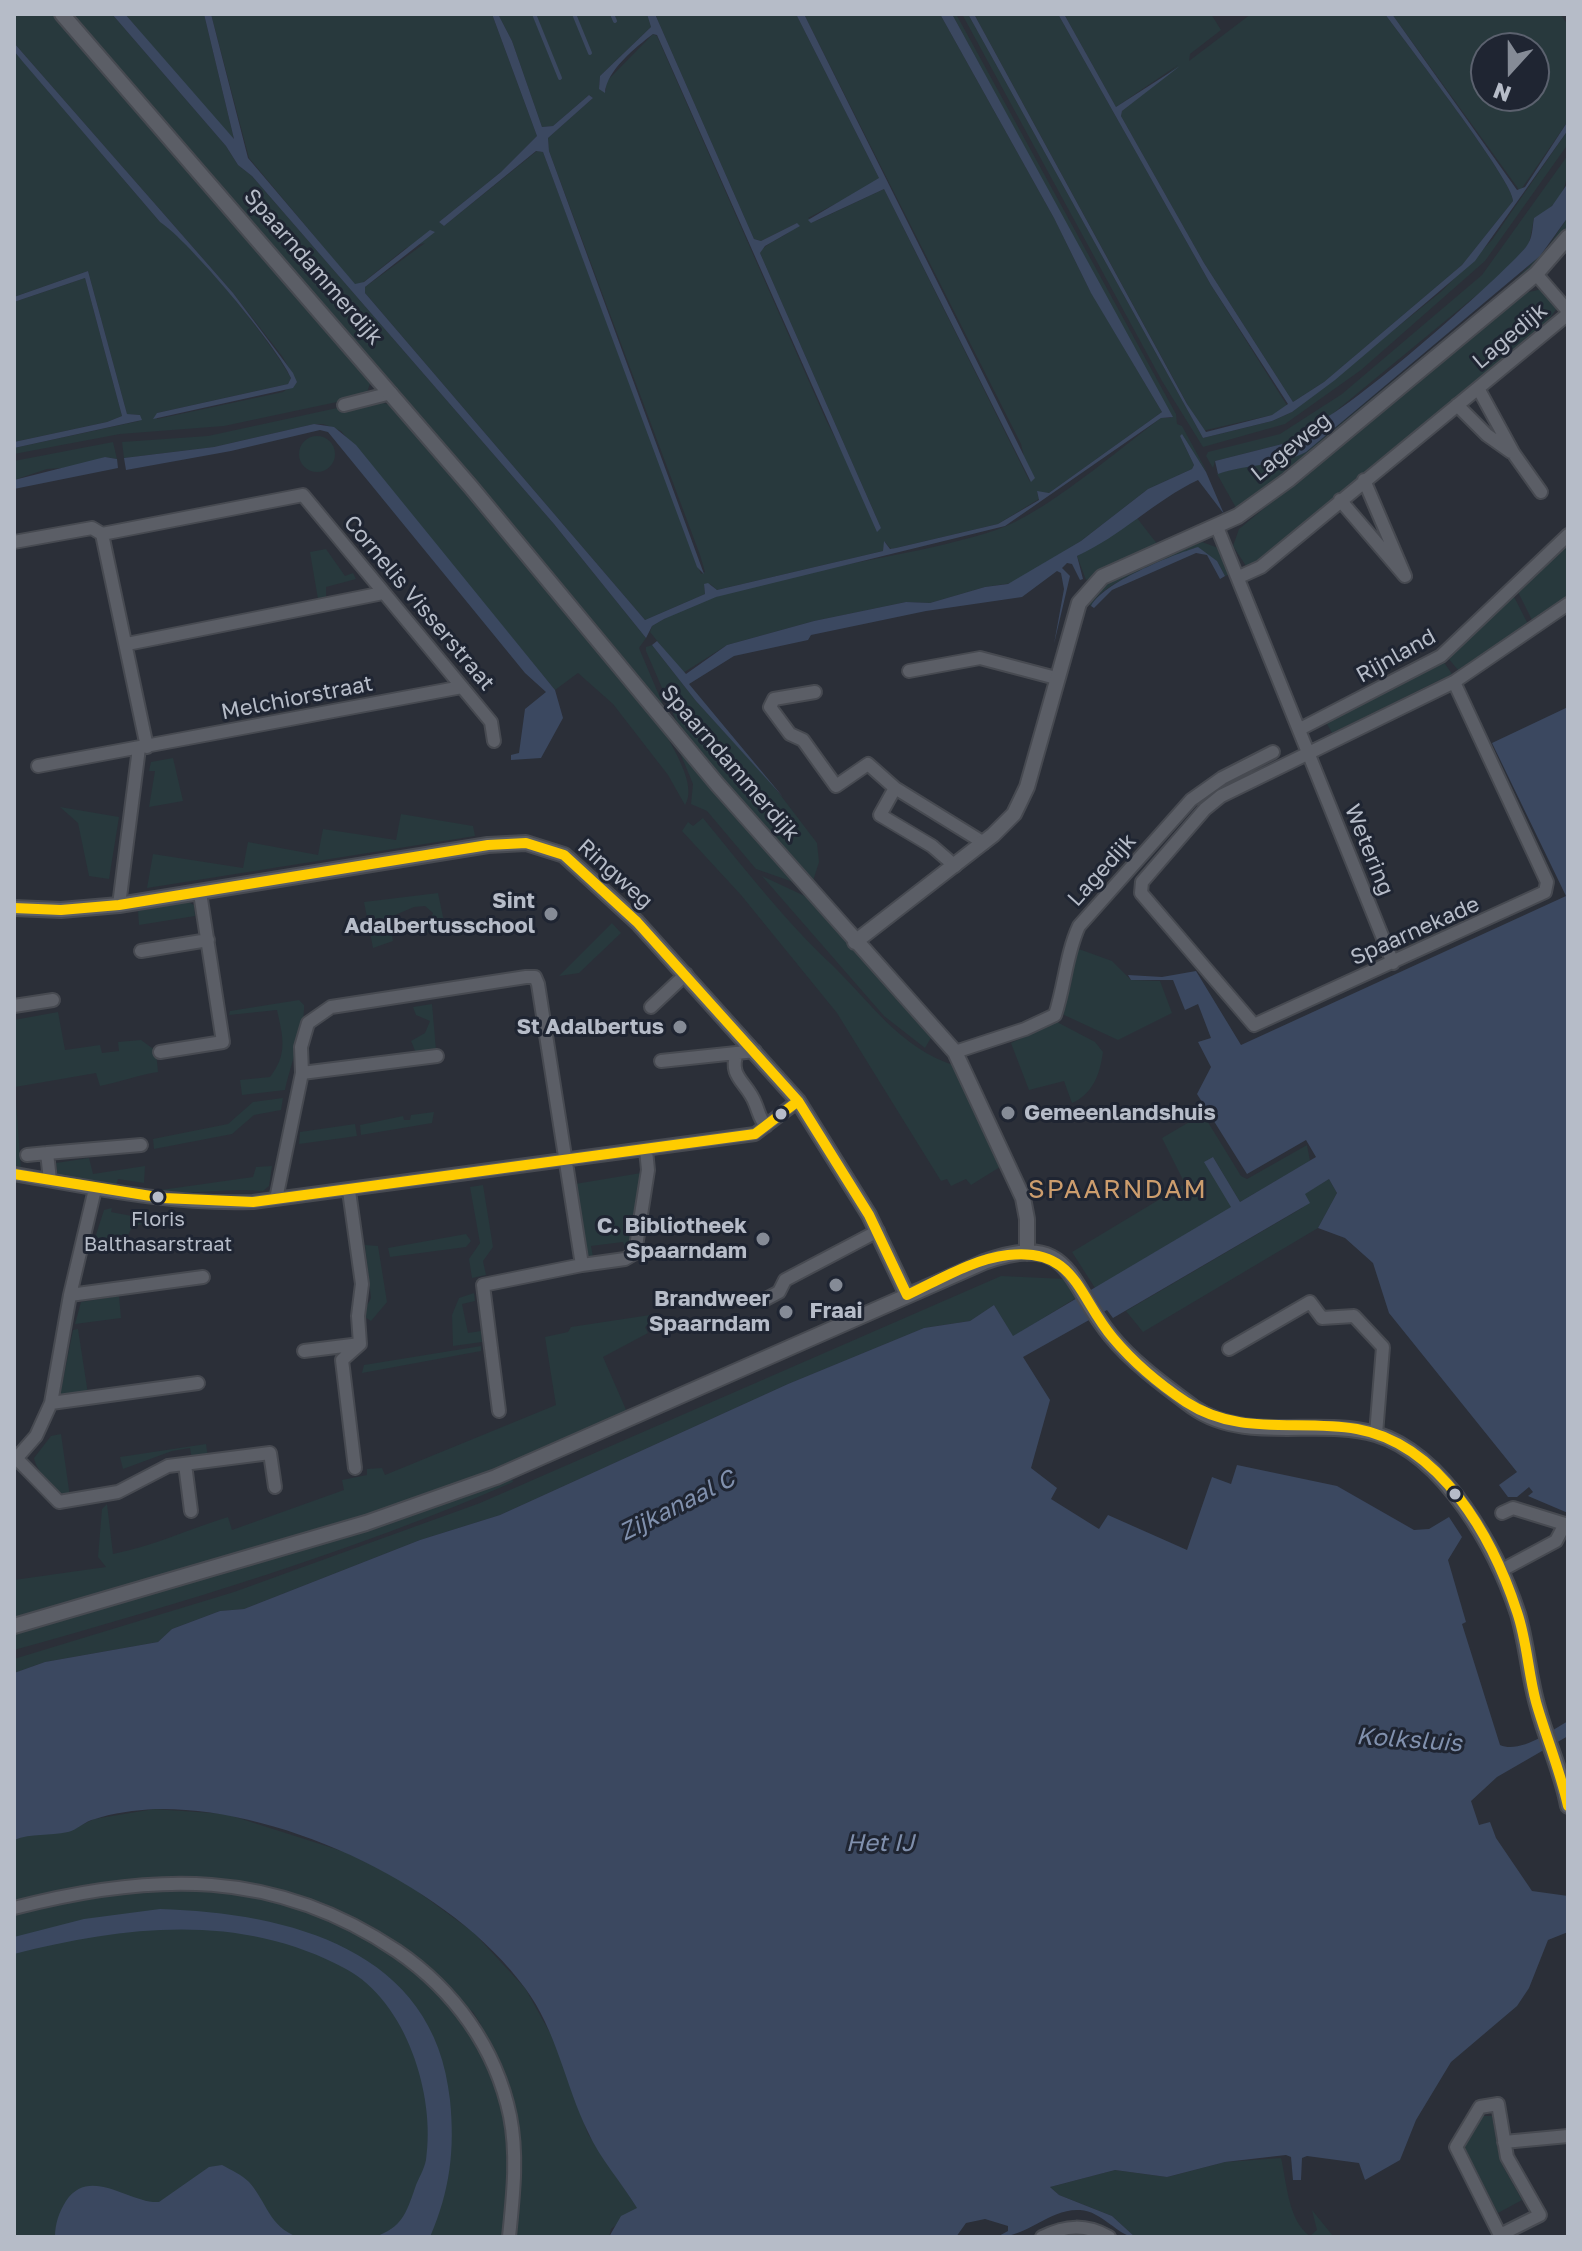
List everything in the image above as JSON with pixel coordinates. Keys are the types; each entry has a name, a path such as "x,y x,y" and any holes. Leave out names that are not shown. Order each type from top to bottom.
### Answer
{"street":[{"name":"Spaarndammerdijk","path":"62,14 391,393 690,752 955,1052 1023,1198 1027,1219 1027,1253"},
{"name":"Lageweg","path":"855,942 984,843 1014,814 1027,787 1079,603 1091,585 1102,577 1238,516 1288,480 1536,274 1568,237"},
{"path":"1536,274 1568,313"},
{"name":"Lagedijk","path":"1239,577 1261,567 1568,313"},
{"name":"Lagedijk","path":"1478,388 1514,454 1541,492"},
{"path":"344,405 391,393"},
{"name":"Lagedijk","path":"1457,405 1487,435 1514,454"},
{"path":"1340,500 1405,576 1364,480"},
{"name":"Cornelis Visserstraat","path":"102,534 303,495 491,722 494,741"},
{"path":"1217,527 1309,752"},
{"path":"14,542 92,528 102,534 127,644 143,748 119,905"},
{"name":"Rijnland","path":"1300,729 1441,656 1568,535"},
{"path":"127,644 383,593"},
{"name":"Rijnland","path":"1309,752 1454,682 1568,604"},
{"path":"909,671 980,658 1056,678"},
{"name":"Spaarnekade","path":"1139,888 1254,1025 1545,892 1547,882 1454,682"},
{"name":"Melchiorstraat","path":"38,766 462,687"},
{"path":"815,692 774,699 770,707 790,734 803,740 836,786 868,764 895,788 984,843"},
{"name":"Lagedijk","path":"955,1052 1025,1029 1055,1015 1063,992 1070,945 1079,926 1191,800 1222,778 1273,752"},
{"name":"Lagedijk","path":"1139,888 1205,809 1221,796 1309,752"},
{"name":"Wetering","path":"1309,752 1393,963"},
{"path":"895,788 880,815 932,846 955,866"},
{"name":"Ringweg","path":"14,908 61,910 119,905 472,847 526,843 564,855 588,874 686,974 798,1101 878,1231 907,1295"},
{"path":"160,1052 223,1042 200,893"},
{"path":"141,951 208,940"},
{"path":"651,1007 686,974"},
{"path":"276,1199 302,1073 301,1047 308,1023 331,1007 535,977 582,1265"},
{"path":"14,1006 53,1000"},
{"path":"661,1061 755,1051"},
{"path":"737,1053 733,1064 736,1076 755,1101 759,1118 766,1126"},
{"path":"302,1073 437,1056"},
{"path":"14,1174 205,1204 276,1199 755,1134 798,1101"},
{"path":"27,1155 141,1145"},
{"path":"499,1411 483,1285 625,1259 635,1253 648,1170 646,1150"},
{"path":"47,1153 50,1180"},
{"path":"95,1189 70,1295 51,1403 36,1436 16,1460 59,1502 118,1492 168,1466 270,1453 275,1487"},
{"path":"349,1191 362,1284 358,1316 360,1344"},
{"path":"764,1300 779,1292 785,1280 878,1231"},
{"path":"14,1626 366,1523 496,1477 907,1295 1003,1255 1027,1253 1062,1263 1079,1284 1111,1337 1148,1370 1209,1416 1262,1427 1376,1434 1401,1446 1449,1488 1471,1515 1502,1570 1518,1615 1545,1729 1568,1806"},
{"path":"70,1295 203,1277"},
{"path":"1229,1349 1310,1302 1322,1318 1354,1316 1383,1347 1376,1434"},
{"path":"304,1351 360,1344"},
{"path":"355,1468 342,1360 360,1344"},
{"path":"51,1403 198,1383"},
{"path":"185,1464 191,1511"},
{"path":"1502,1513 1513,1508 1566,1524 1556,1541 1502,1570"},
{"path":"14,1908 99,1890 193,1883 272,1893 313,1904 349,1920 425,1971 471,2023 502,2088 510,2116 514,2160 509,2237"},
{"path":"1498,2104 1504,2142 1507,2157 1540,2215 1500,2235 1456,2147 1480,2107 1498,2104"},
{"path":"1504,2142 1568,2136"},
{"path":"1042,2237 1079,2227 1109,2237"}],"shaded area":[{"path":"14,14 54,14 371,381 367,392 351,399 224,426 120,434 14,454 14,448 139,421 140,415 127,414 88,271 14,297 14,51 160,222 190,249 230,294 268,342 291,378 288,384 157,413 157,419 283,392 297,382 282,356 233,293 14,43"},
{"path":"70,14 112,14 226,146 238,165 252,176 554,524 646,638 639,648 669,719 401,397"},
{"path":"125,14 204,14 234,139 219,125"},
{"path":"211,14 492,14 537,136 501,172 439,222 444,226 537,151 543,152 701,574 705,572 700,555 549,151 548,138 593,98 589,95 553,126 542,127 512,41 498,14 647,14 651,27 600,76 599,88 606,91 606,82 653,34 657,36 826,420 881,528 760,253 797,223 761,241 754,239 655,14 796,14 879,178 876,183 808,218 816,221 884,189 1030,482 1021,444 804,14 940,14 1054,218 1088,287 1162,412 1049,493 1037,492 1039,499 998,524 891,549 885,542 883,551 717,590 710,584 704,584 705,594 645,620 365,293 365,287 425,243 406,248 361,284 355,285 249,158"},
{"path":"952,14 956,14 1176,414 1177,424 1182,426 1207,472 1180,436 1194,465 1192,469 1148,489 1081,541 1012,583 985,587 930,603 906,602 814,621 727,645 683,673 650,632 652,626 689,607 774,580 911,552 996,530 1058,496 1161,418 1171,418"},
{"path":"962,14 968,14 1203,438 1272,421 1292,412 1442,291 1492,240 1568,130 1568,144 1485,261 1361,370 1285,424 1203,447 1162,381"},
{"path":"974,14 1058,14 1211,285 1288,407 1272,415 1202,431"},
{"path":"1064,14 1211,14 1221,30 1190,54 1189,61 1251,14 1385,14 1478,141 1509,189 1513,201 1462,265 1324,382 1293,402 1204,263 1121,116 1122,111 1178,65 1116,107"},
{"path":"1392,14 1560,14 1568,25 1568,121 1520,191"},
{"path":"1568,155 1562,192 1552,206 1534,218 1529,244 1501,275 1302,439 1215,461 1213,468 1206,456 1208,452 1280,434 1342,394 1482,275"},
{"path":"1568,217 1561,240 1531,271 1290,471 1237,509 1217,474 1306,452 1509,286 1548,247"},
{"path":"85,278 122,416 14,442 14,302"},
{"path":"1542,289 1558,307 1547,322 1504,362 1248,569 1233,546 1239,529 1525,293"},
{"path":"374,400 390,405 412,424 662,728 686,777 688,797 685,805 668,775 613,704 578,673 555,690 341,431 314,424 214,447 124,458 122,442 208,436"},
{"path":"317,436 329,442 335,454 329,466 317,472 305,466 299,454 305,442"},
{"path":"113,442 117,459 105,457 77,467 47,469 14,480 14,461"},
{"path":"1137,518 1158,545 1086,580 1077,556"},
{"path":"1568,539 1568,596 1532,620 1517,590"},
{"path":"1202,542 1221,549 1231,574 1225,576 1217,561 1194,548 1137,572 1108,588 1091,606 1087,603 1111,580"},
{"path":"326,549 345,576 353,573 356,579 326,587 326,597 318,599 310,552"},
{"path":"1512,593 1528,624 1458,670 1448,658"},
{"path":"652,645 696,701 772,784 817,843 819,862 813,881 682,734 646,651 646,647"},
{"path":"1443,661 1452,674 1332,733 1326,722"},
{"path":"678,748 799,884 756,869 707,811 691,804 693,784"},
{"path":"173,758 183,801 149,807 155,771 149,771 151,762"},
{"path":"60,807 119,817 109,879 89,876 78,823"},
{"path":"401,814 473,826 475,836 147,888 153,854 243,868 248,842 318,855 323,829 396,840"},
{"path":"703,818 782,913 887,1022 918,1048 956,1066 1000,1167 971,1185 966,1179 951,1186 947,1179 941,1181 837,1013 741,895 682,831 688,822 693,826"},
{"path":"762,876 807,897 932,1036 925,1048 884,1016"},
{"path":"438,893 447,936 424,932 433,913 425,906 414,907 395,915 397,925 387,921 382,932 391,931 393,941 373,948 364,902"},
{"path":"188,902 194,905 195,916 139,925 138,911"},
{"path":"612,923 621,933 579,973 559,976"},
{"path":"1076,948 1112,961 1131,980 1160,981 1172,1013 1118,1040 1062,1014 1071,984"},
{"path":"299,1000 304,1005 302,1024 285,1090 242,1095 240,1080 270,1077 276,1069 282,1053 282,1037 277,1010 229,1015 230,1011"},
{"path":"432,1004 436,1050 416,1053 411,1041 425,1033 430,1021 416,1015 413,1007"},
{"path":"58,1012 65,1050 100,1045 102,1053 119,1051 118,1042 141,1040 156,1051 158,1072 100,1086 96,1073 15,1087 21,1171 14,1169 14,1020"},
{"path":"1057,1022 1095,1042 1103,1052 1094,1082 1085,1094 1072,1103 1064,1081 1029,1090 1011,1043"},
{"path":"283,1098 281,1110 254,1115 232,1134 154,1149 153,1139 228,1124 253,1102"},
{"path":"434,1112 432,1123 361,1135 360,1125 403,1116 404,1120 410,1120 411,1115"},
{"path":"1203,1114 1241,1176 1247,1179 1307,1145 1310,1161 1240,1202 1213,1157 1205,1162 1232,1207 1095,1288 1072,1252 1185,1184 1162,1138"},
{"path":"355,1124 357,1136 299,1144 300,1132"},
{"path":"89,1158 93,1174 145,1166 144,1183 118,1179 115,1189 58,1177 56,1163"},
{"path":"272,1166 269,1186 263,1191 154,1191 253,1177 256,1167"},
{"path":"641,1173 629,1250 626,1251 623,1242 591,1246 593,1257 586,1255 575,1184"},
{"path":"1329,1179 1337,1193 1318,1228 1143,1332 1126,1311 1302,1208 1304,1194"},
{"path":"483,1185 493,1247 483,1261 486,1275 472,1278 469,1259 480,1243 470,1187"},
{"path":"112,1208 111,1212 137,1217 139,1213 161,1221 158,1227 149,1227 146,1223 132,1227 126,1239 93,1244 104,1210"},
{"path":"466,1234 471,1241 466,1247 390,1257 388,1248"},
{"path":"365,1245 378,1246 387,1302 371,1321 362,1315 371,1298"},
{"path":"1001,1276 1066,1279 1079,1296 1013,1337 994,1305 970,1321 924,1328 788,1384 500,1515 420,1540 244,1609 220,1611 172,1629 158,1642 45,1662 14,1673 14,1659 234,1592 480,1503"},
{"path":"474,1293 475,1301 462,1304 468,1333 481,1331 482,1342 453,1346 452,1315 459,1298"},
{"path":"119,1296 121,1318 75,1324 81,1302"},
{"path":"650,1315 651,1324 645,1327 648,1333 603,1357 627,1412 541,1454 409,1504 14,1619 14,1580 106,1567 98,1557 102,1509 107,1504 113,1554 228,1517 232,1530 344,1490 342,1480 367,1475 367,1469 382,1468 385,1475 556,1405 545,1337 568,1332 571,1327"},
{"path":"78,1329 88,1394 63,1398 60,1395 73,1330"},
{"path":"481,1346 481,1351 362,1373 364,1365"},
{"path":"61,1434 70,1497 48,1481 34,1458 51,1436"},
{"path":"206,1444 208,1458 196,1455 196,1460 192,1460 190,1448 172,1451 123,1469 120,1457"},
{"path":"511,1476 513,1482 329,1554 204,1595 14,1650 14,1633 341,1537"},
{"path":"154,1809 226,1814 345,1852 402,1880 473,1932 525,1988 554,2040 588,2134 638,2209 611,2229 609,2237 512,2237 517,2148 480,2023 473,2012 367,1927 324,1905 269,1889 207,1881 14,1905 14,1840 32,1833 69,1831 94,1819"},
{"path":"166,1886 251,1892 307,1909 351,1928 391,1953 428,1982 460,2016 485,2055 502,2099 510,2146 505,2237 14,2237 14,1911"},
{"path":"1482,2116 1492,2116 1500,2161 1522,2200 1498,2213 1462,2146"},
{"path":"1281,2158 1297,2221 1310,2236 1317,2230 1312,2210 1333,2236 1135,2237 1112,2216 1059,2195 1050,2187 1115,2170 1167,2177 1225,2162"}],"water":[{"path":"112,14 125,14 234,139 204,14 211,14 248,158 355,284 364,282 430,230 435,232 365,287 365,293 645,620 705,594 704,584 708,583 717,590 883,551 884,541 890,549 998,524 1039,500 1037,491 1049,493 1162,412 1091,293 1054,218 940,14 952,14 1173,417 1161,418 1005,526 716,597 652,626 646,638 554,524 252,176 238,165 226,146"},
{"path":"492,14 498,14 512,41 542,127 553,126 589,95 593,98 548,138 549,151 704,574 697,567 543,152 536,151 444,226 439,222 501,172 537,136"},
{"path":"647,14 655,14 754,239 761,241 797,223 800,226 765,246 760,253 881,528 877,532 657,35 653,34 623,60 611,76 605,93 599,89 600,76 651,27"},
{"path":"796,14 804,14 1035,478 1031,482 884,189 811,223 808,220 879,178"},
{"path":"968,14 974,14 1187,404 1206,432 1272,415 1288,404 1211,285 1058,14 1064,14 1116,107 1180,66 1122,111 1121,116 1204,263 1293,402 1324,382 1462,265 1513,201 1509,189 1478,141 1385,14 1392,14 1517,190 1525,187 1568,121 1568,130 1475,261 1335,380 1292,412 1272,421 1203,438"},
{"path":"14,43 233,293 293,373 297,382 293,388 153,419 157,413 288,384 291,378 269,343 231,295 160,222 14,51"},
{"path":"1568,183 1568,217 1540,256 1306,452 1285,460 1218,474 1215,461 1302,439 1307,426 1323,419 1382,377 1511,263 1526,247 1534,218 1552,206"},
{"path":"88,271 127,414 140,415 142,420 14,448 14,442 122,416 85,278 14,302 14,297"},
{"path":"314,424 334,427 356,445 555,690 563,718 541,758 511,760 511,755 519,753 525,709 546,692 525,673 328,432 320,430 231,451 126,470 124,458 214,447"},
{"path":"1182,434 1206,472 1224,514 1198,480 1077,556 1083,579 1080,580 1072,564 1067,563 1062,568 1070,576 1054,644 1064,589 1061,573 1057,571 1022,597 926,611 811,635 808,640 734,656 689,684 783,797 696,701 652,645 657,641 686,674 727,645 814,621 906,602 930,603 985,587 1008,584 1081,541 1148,489 1192,469 1194,465 1180,436"},
{"path":"105,457 117,459 118,468 14,489 14,480"},
{"path":"1198,547 1217,561 1225,576 1220,579 1207,555 1196,553 1112,590 1094,608 1091,606 1123,579"},
{"name":"Het IJ","path":"1568,707 1568,1513 1528,1496 1533,1492 1529,1487 1517,1497 1508,1497 1499,1485 1517,1472 1389,1313 1373,1263 1345,1238 1318,1228 1337,1193 1329,1179 1305,1194 1310,1203 1113,1318 1107,1310 1023,1357 1050,1400 1031,1468 1057,1488 1051,1499 1099,1529 1108,1515 1187,1550 1212,1477 1231,1484 1237,1465 1337,1486 1414,1530 1429,1529 1449,1517 1462,1537 1448,1560 1466,1622 1462,1624 1500,1745 1526,1744 1568,1721 1568,1736 1497,1777 1471,1801 1479,1825 1490,1822 1496,1838 1532,1891 1568,1896 1568,1932 1548,1940 1529,1988 1517,2006 1451,2062 1416,2120 1400,2160 1365,2180 1359,2163 1307,2156 1302,2158 1301,2180 1293,2180 1291,2157 1286,2155 1225,2162 1167,2177 1115,2170 1050,2187 1059,2195 1112,2216 1135,2237 1088,2211 1080,2210 1059,2213 1019,2232 997,2237 1008,2231 1008,2226 985,2219 966,2223 956,2237 609,2237 621,2216 637,2208 593,2142 536,2005 493,1951 454,1917 408,1886 359,1859 307,1837 255,1821 204,1812 155,1809 124,1812 91,1820 68,1832 14,1840 14,1673 45,1662 158,1642 172,1629 220,1611 244,1609 420,1540 500,1515 788,1384 924,1328 970,1321 994,1305 1013,1336 1231,1207 1204,1162 1213,1157 1240,1202 1316,1157 1306,1140 1247,1174 1197,1094 1211,1067 1198,1042 1211,1038 1198,1004 1185,1010 1173,980 1131,980 1128,975 1162,977 1196,971 1241,1045 1566,896 1492,743"},
{"path":"160,1909 258,1919 304,1931 348,1949 386,1974 416,2007 439,2049 450,2100 451,2153 446,2187 430,2237 375,2237 391,2229 402,2218 424,2167 428,2134 426,2107 421,2079 400,2026 385,2003 367,1984 346,1969 306,1951 265,1939 224,1932 182,1930 140,1931 98,1937 14,1954 14,1937 84,1919"},
{"path":"222,2165 249,2182 274,2220 288,2233 298,2237 55,2237 61,2209 66,2201 87,2186 159,2202 209,2167"}],"waterway":[{"path":"534,14 560,78"},
{"path":"574,14 590,53"},
{"path":"612,14 615,21"}],"transit line":[{"path":"14,908 61,910 119,905 488,845 526,843 564,855 637,922 798,1101 869,1215 907,1295"},
{"path":"14,1174 163,1198 253,1202 755,1134 798,1101"},
{"path":"907,1295 956,1271 995,1257 1031,1255 1048,1259 1073,1278 1101,1322 1129,1356 1186,1402 1206,1413 1248,1423 1357,1429 1387,1438 1414,1454 1460,1498 1494,1554 1520,1623 1536,1702 1568,1806"}],"place":[{"name":"Sint Adalbertusschool","path":"551,914"},
{"name":"St Adalbertus","path":"680,1027"},
{"name":"Gemeenlandshuis","path":"1008,1113"},
{"name":"Floris Balthasarstraat","path":"158,1197"},
{"name":"C. Bibliotheek Spaarndam","path":"763,1239"},
{"name":"Fraai","path":"836,1285"},
{"name":"Brandweer Spaarndam","path":"786,1312"}],"district":[{"name":"SPAARNDAM","path":"1118,1190"}],"water label":[{"name":"Zijkanaal C","path":"677,1506"},
{"name":"Kolksluis","path":"1409,1740"}]}
